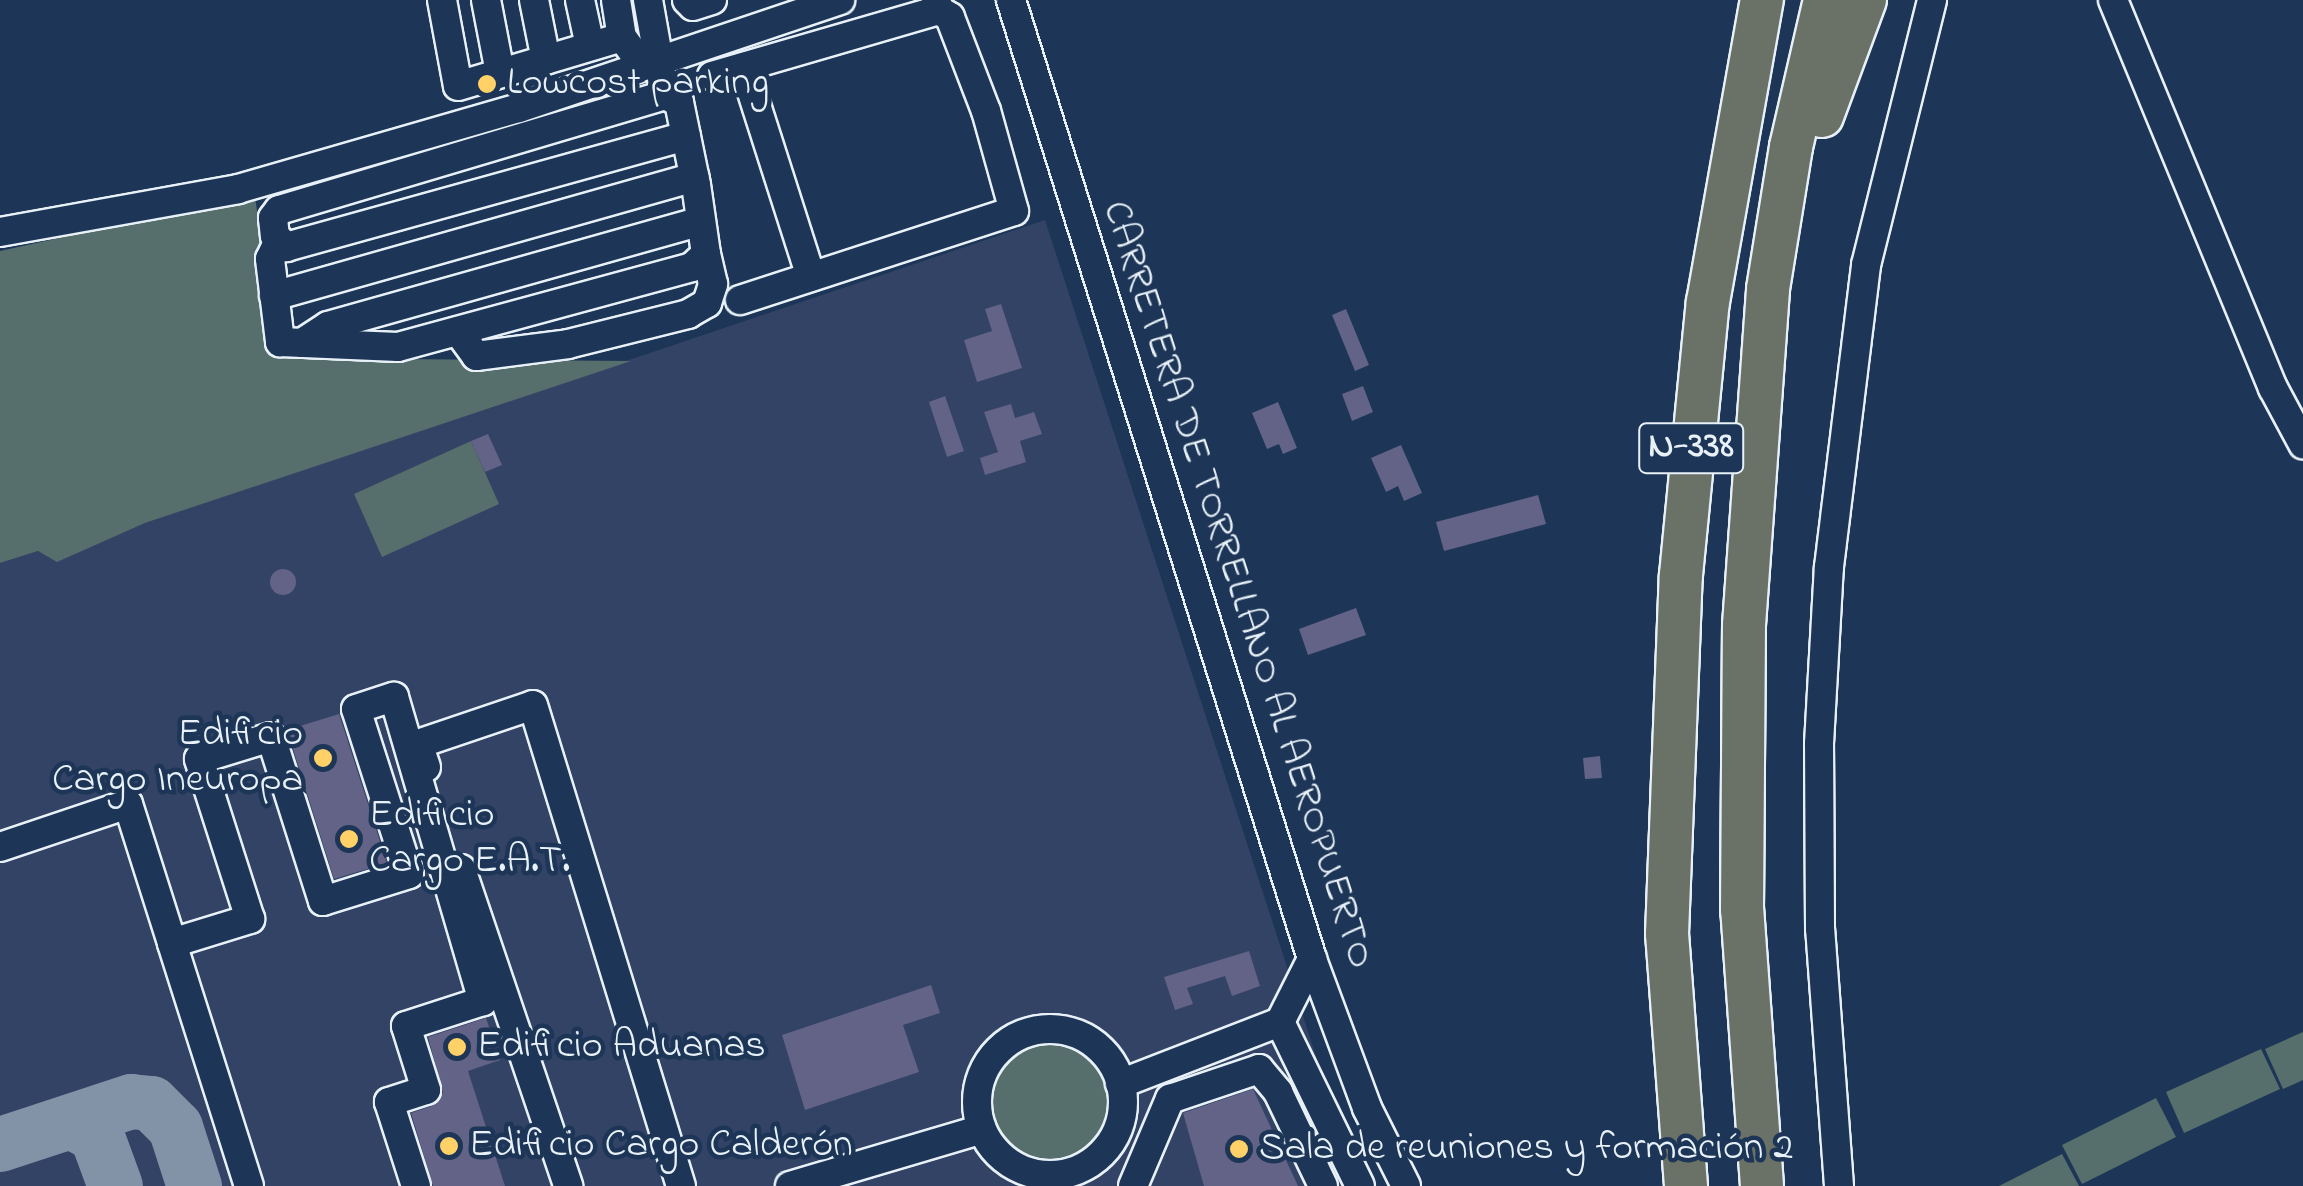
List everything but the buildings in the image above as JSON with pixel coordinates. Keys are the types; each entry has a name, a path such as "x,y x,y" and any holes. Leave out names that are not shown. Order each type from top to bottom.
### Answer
{"highway":[{"name":"N-338","path":"1702,1186 1675,804 1691,445 1708,302 1762,0"},
{"name":"N-338","path":"1762,1186 1740,830 1744,625 1768,288 1790,147 1825,0"},
{"path":"1760,419 1778,362 1812,155 1865,0"},
{"path":"1675,804 1667,934 1686,1186"}],"street":[{"path":"442,0 458,86 622,37"},
{"path":"486,0 500,73"},
{"path":"534,0 546,60"},
{"path":"580,0 590,46"},
{"path":"616,0 622,37 650,62"},
{"path":"458,331 476,356 568,344 688,314 707,303 713,284 680,102 665,95 650,62 648,0"},
{"path":"687,0 693,6 712,0"},
{"path":"0,232 238,189 650,62 790,7 840,0"},
{"name":"CARRETERA DE TORRELLANO AL AEROPUERTO","path":"1011,0 1312,959 1368,1108 1406,1186"},
{"path":"1840,1186 1820,930 1819,744 1828,567 1866,265 1890,148 1932,0"},
{"path":"2113,0 2250,334 2303,444"},
{"path":"712,76 938,5 950,17 986,111 1014,211 740,300"},
{"path":"744,67 811,277"},
{"path":"665,95 279,210 272,218 279,240 286,247 686,136"},
{"path":"274,296 694,177"},
{"path":"301,343 328,326 701,221"},
{"path":"279,240 270,259 280,342 398,347 692,267 706,254"},
{"path":"172,944 250,919 199,759 270,736 324,901 409,874 356,709 394,697 483,1001 406,1026 426,1090 389,1102 416,1186"},
{"path":"568,1186 418,744 533,705 681,1186"},
{"path":"0,848 128,804 249,1186"},
{"path":"1120,1084 1280,1022 1312,959"},
{"path":"1280,1022 1360,1186"},
{"path":"1051,1029 1084,1039 1111,1062 1120,1084 1123,1106 1113,1138 1074,1179 1028,1172 1008,1162 982,1129 979,1082 990,1060 1027,1032 1051,1029"},
{"path":"1133,1186 1170,1099 1259,1069 1278,1092 1322,1186"},
{"path":"790,1186 871,1174 982,1129"}],"shaded area":[{"path":"1045,220 1326,1087 1377,1186 0,1186 0,563 38,551 57,561 145,523"}],"green space":[{"path":"255,195 275,358 631,361 145,523 57,562 38,551 0,563 0,251"},
{"path":"471,441 499,504 382,557 354,494"},
{"path":"2303,1032 2303,1080 2283,1089 2265,1049"},
{"path":"1049,1042 1072,1047 1092,1060 1105,1080 1110,1103 1105,1126 1092,1146 1072,1159 1049,1164 1026,1159 1006,1146 993,1126 988,1103 993,1080 1006,1060 1026,1047"},
{"path":"2261,1049 2280,1089 2184,1133 2166,1092"},
{"path":"2156,1098 2176,1137 2082,1184 2062,1145"},
{"path":"2062,1154 2079,1186 1999,1186"}],"taxiway":[{"path":"0,1144 131,1101 151,1103 175,1127 194,1186"},
{"path":"72,1122 96,1134 115,1186"}],"place":[{"name":"Lowcost parking","path":"487,84"},
{"name":"Edificio Cargo Ineuropa","path":"323,758"},
{"name":"Edificio Cargo E.A.T.","path":"349,839"},
{"name":"Edificio Aduanas","path":"457,1047"},
{"name":"Edificio Cargo Calderón","path":"449,1146"},
{"name":"Sala de reuniones y formación 2","path":"1239,1149"}]}
